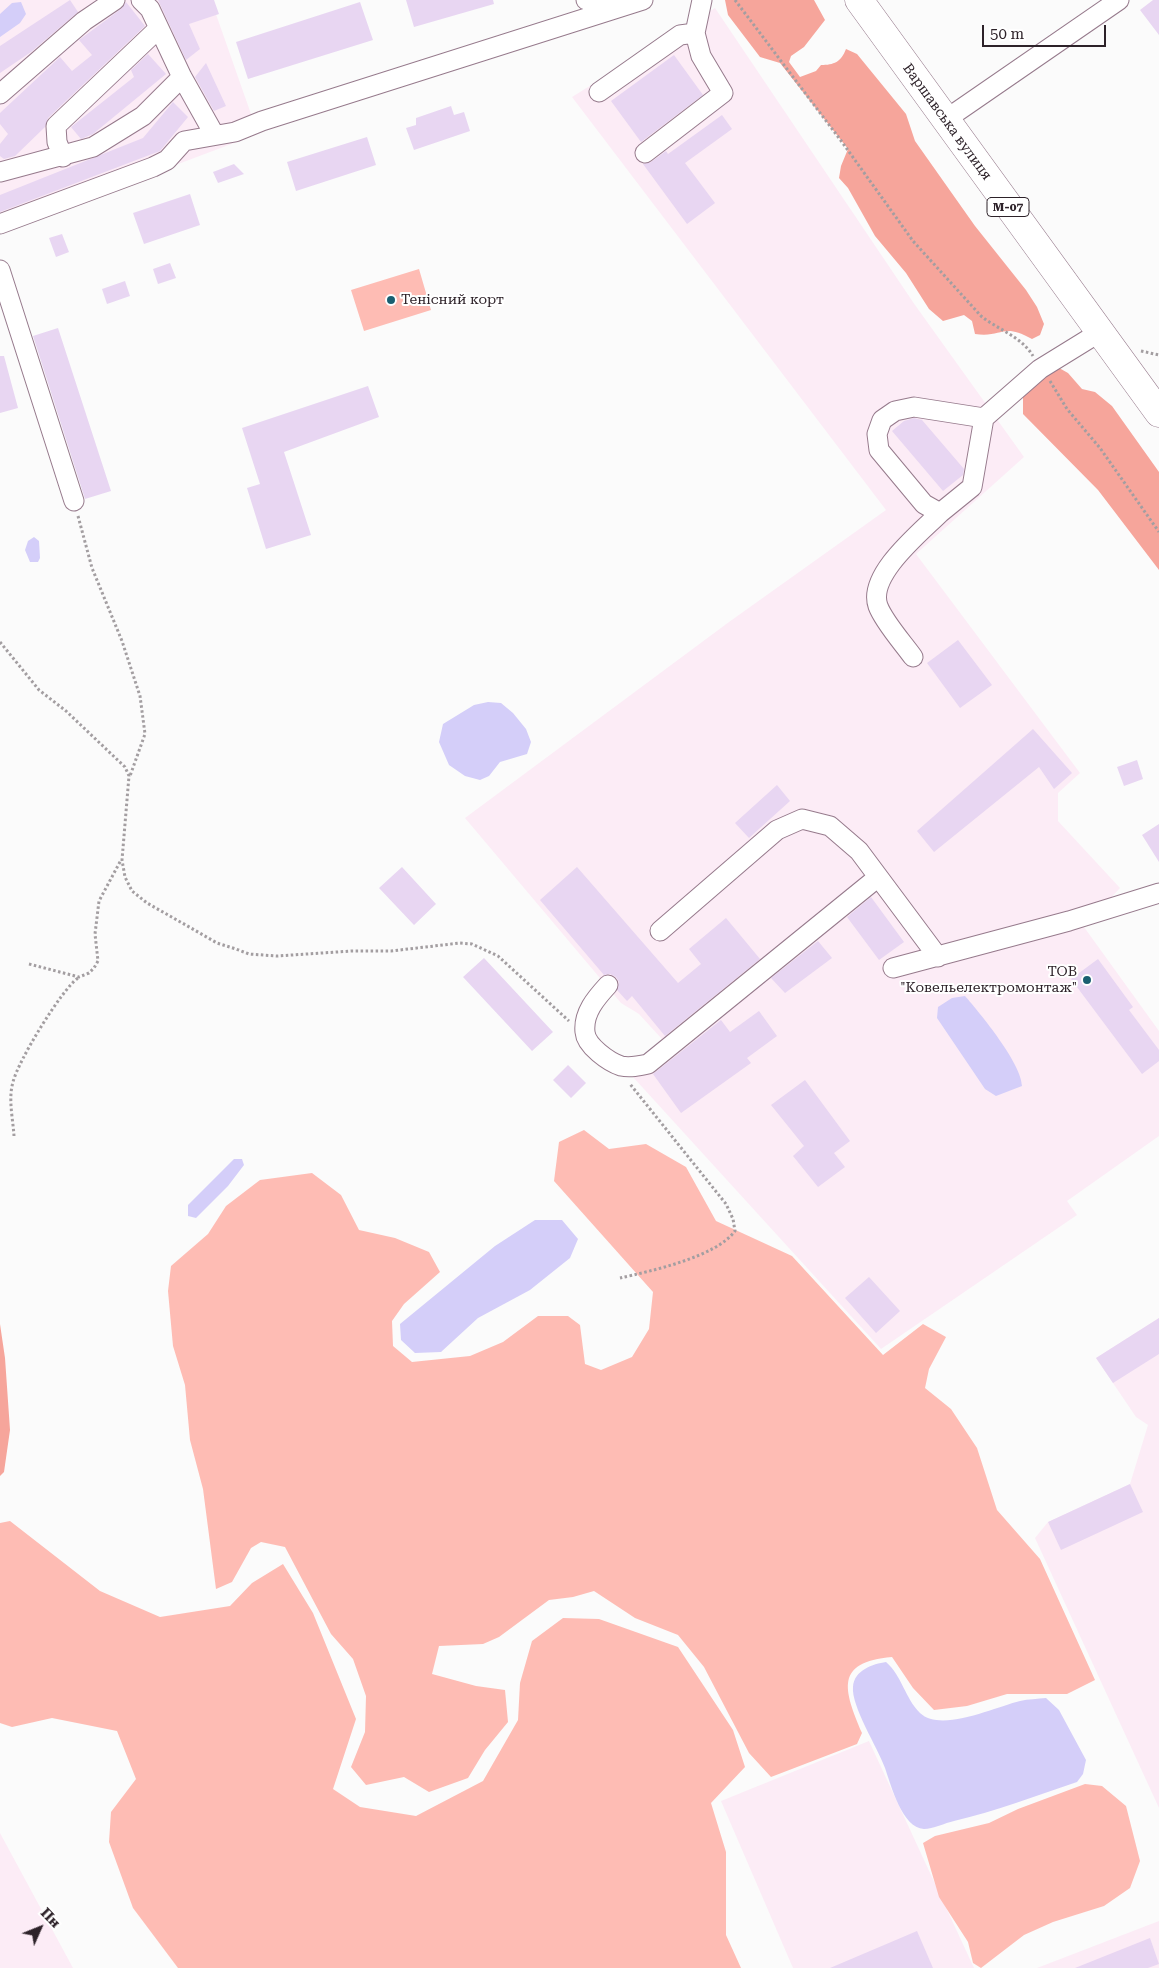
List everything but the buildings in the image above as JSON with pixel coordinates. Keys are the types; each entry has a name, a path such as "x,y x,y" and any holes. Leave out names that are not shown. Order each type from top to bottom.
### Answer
{"highway":[{"name":"Варшавська вулиця","path":"859,0 1159,413"}],"lane":[{"path":"0,94 84,21 115,0"},
{"path":"141,0 150,9 182,77 214,134"},
{"path":"586,0 635,3"},
{"path":"644,153 723,93 701,56 695,33 702,0"},
{"path":"945,120 1119,0"},
{"path":"0,224 153,167 168,160 184,141 214,134 235,132 635,3"},
{"path":"63,157 57,142 56,126 158,29"},
{"path":"599,92 680,35 695,33"},
{"path":"0,172 63,157 93,147 143,116 182,77"},
{"path":"0,270 74,501"},
{"path":"913,658 878,605 878,584 885,570 902,550 940,513 958,501 972,487 984,418 1040,369 1100,332"},
{"path":"940,513 924,504 879,450 877,434 882,420 895,411 914,407 984,418"},
{"path":"660,931 778,830 802,820 830,826 859,851 938,957"},
{"path":"608,985 594,1000 586,1019 584,1034 591,1045 606,1058 621,1066 636,1067 648,1064 663,1054 878,878"},
{"path":"894,968 1069,921 1159,892"}],"path":[{"path":"735,0 842,142 913,241 981,316 1017,339 1030,352 1040,369 1053,384 1067,409 1100,448 1159,532"},
{"path":"74,501 92,568 122,641 140,696 145,734 129,776 122,860 125,877 132,891 147,903 218,943 249,954 278,956 352,951 391,952 460,943 488,950 498,956 584,1034"},
{"path":"0,642 39,690 120,760 129,776"},
{"path":"14,1136 11,1102 13,1082 23,1058 70,983 88,973 98,961 95,934 99,901 122,860"},
{"path":"29,964 79,977"},
{"path":"620,1278 669,1267 711,1248 730,1237 735,1231 734,1219 726,1204 627,1080 621,1066"}],"shaded area":[{"path":"0,0 211,0 258,134 0,231"},
{"path":"725,0 814,0 825,20 804,47 791,56 789,62 800,77 816,71 821,65 836,62 842,57 846,49 857,54 906,114 915,141 975,226 1026,290 1037,307 1044,324 1040,335 1032,339 1022,334 1008,331 984,335 975,334 972,321 964,315 943,321 929,309 906,273 875,236 848,188 839,178 841,166 848,149 780,63 760,57 728,15"},
{"path":"21,2 26,14 20,23 0,37 0,14 12,3"},
{"path":"715,8 915,305 1024,457 916,554 1080,773 1058,793 1058,821 1120,888 1084,927 1159,1031 1159,1136 1067,1201 1077,1215 881,1349 633,1077 672,1050 639,1014 621,1003 465,818 729,622 886,510 572,97"},
{"name":"Тенісний корт","path":"419,269 431,310 364,331 351,290"},
{"path":"1052,364 1068,373 1082,389 1095,392 1112,406 1159,472 1159,570 1098,490 1023,414 1023,393"},
{"path":"34,537 39,541 40,558 38,562 30,562 25,550 28,541"},
{"path":"488,702 501,703 513,713 526,729 531,742 527,754 500,762 489,776 480,780 465,776 449,765 439,742 443,724 474,705"},
{"path":"965,996 990,1026 1008,1052 1020,1077 1022,1086 996,1096 985,1089 937,1018 938,1007 952,998"},
{"path":"584,1130 609,1149 646,1144 686,1167 716,1221 792,1256 883,1355 923,1324 946,1337 929,1369 925,1388 951,1409 977,1448 997,1510 1040,1559 1095,1680 1067,1694 1007,1694 967,1706 934,1710 913,1688 892,1657 873,1660 860,1665 852,1672 849,1681 848,1691 851,1704 862,1733 857,1744 771,1777 749,1753 704,1667 678,1635 635,1618 594,1591 573,1597 549,1600 499,1637 483,1644 439,1646 432,1674 476,1686 505,1690 508,1722 485,1750 468,1778 429,1792 404,1777 366,1785 351,1767 365,1732 366,1696 353,1659 331,1634 285,1547 261,1542 251,1548 232,1582 216,1589 203,1489 190,1440 185,1385 173,1346 168,1291 171,1266 208,1234 226,1206 260,1180 312,1173 341,1195 359,1230 395,1238 429,1252 440,1272 404,1304 392,1321 393,1346 412,1362 470,1356 503,1342 538,1316 568,1316 580,1325 585,1364 601,1370 632,1357 649,1329 653,1292 554,1181 559,1142"},
{"path":"234,1159 242,1159 244,1165 228,1186 196,1218 188,1216 188,1205"},
{"path":"535,1220 562,1220 578,1239 570,1258 530,1290 478,1318 441,1352 415,1353 401,1340 400,1324 495,1246"},
{"path":"1159,1318 1159,1808 1035,1538 1048,1522 1130,1484 1148,1425 1136,1417 1096,1358"},
{"path":"0,1324 5,1358 10,1430 4,1472 0,1476"},
{"path":"10,1521 100,1591 160,1617 230,1606 252,1583 283,1564 313,1613 356,1719 333,1789 360,1807 416,1816 483,1781 518,1720 520,1683 532,1641 563,1618 599,1619 678,1647 733,1730 745,1767 711,1803 726,1852 726,1935 741,1968 178,1968 133,1908 109,1842 111,1812 136,1779 117,1731 52,1718 12,1727 0,1723 0,1523"},
{"path":"886,1662 896,1674 915,1707 920,1713 929,1718 954,1720 1020,1701 1046,1698 1059,1710 1086,1760 1083,1774 1077,1782 1001,1808 931,1828 916,1827 909,1821 898,1805 882,1760 860,1716 854,1695 854,1681 860,1672 870,1666"},
{"path":"869,1741 974,1968 793,1968 721,1801"},
{"path":"1085,1784 1102,1786 1126,1806 1140,1861 1130,1888 1104,1906 1053,1922 1024,1935 981,1968 973,1963 968,1942 939,1897 923,1843 935,1836 989,1823 1018,1809"},
{"path":"0,1833 73,1968 0,1968"},
{"path":"1159,1921 1159,1968 1037,1968"}],"place":[{"name":"Тенісний корт","path":"391,300"},
{"name":"ТОВ \"Ковельелектромонтаж\"","path":"1087,980"}]}
